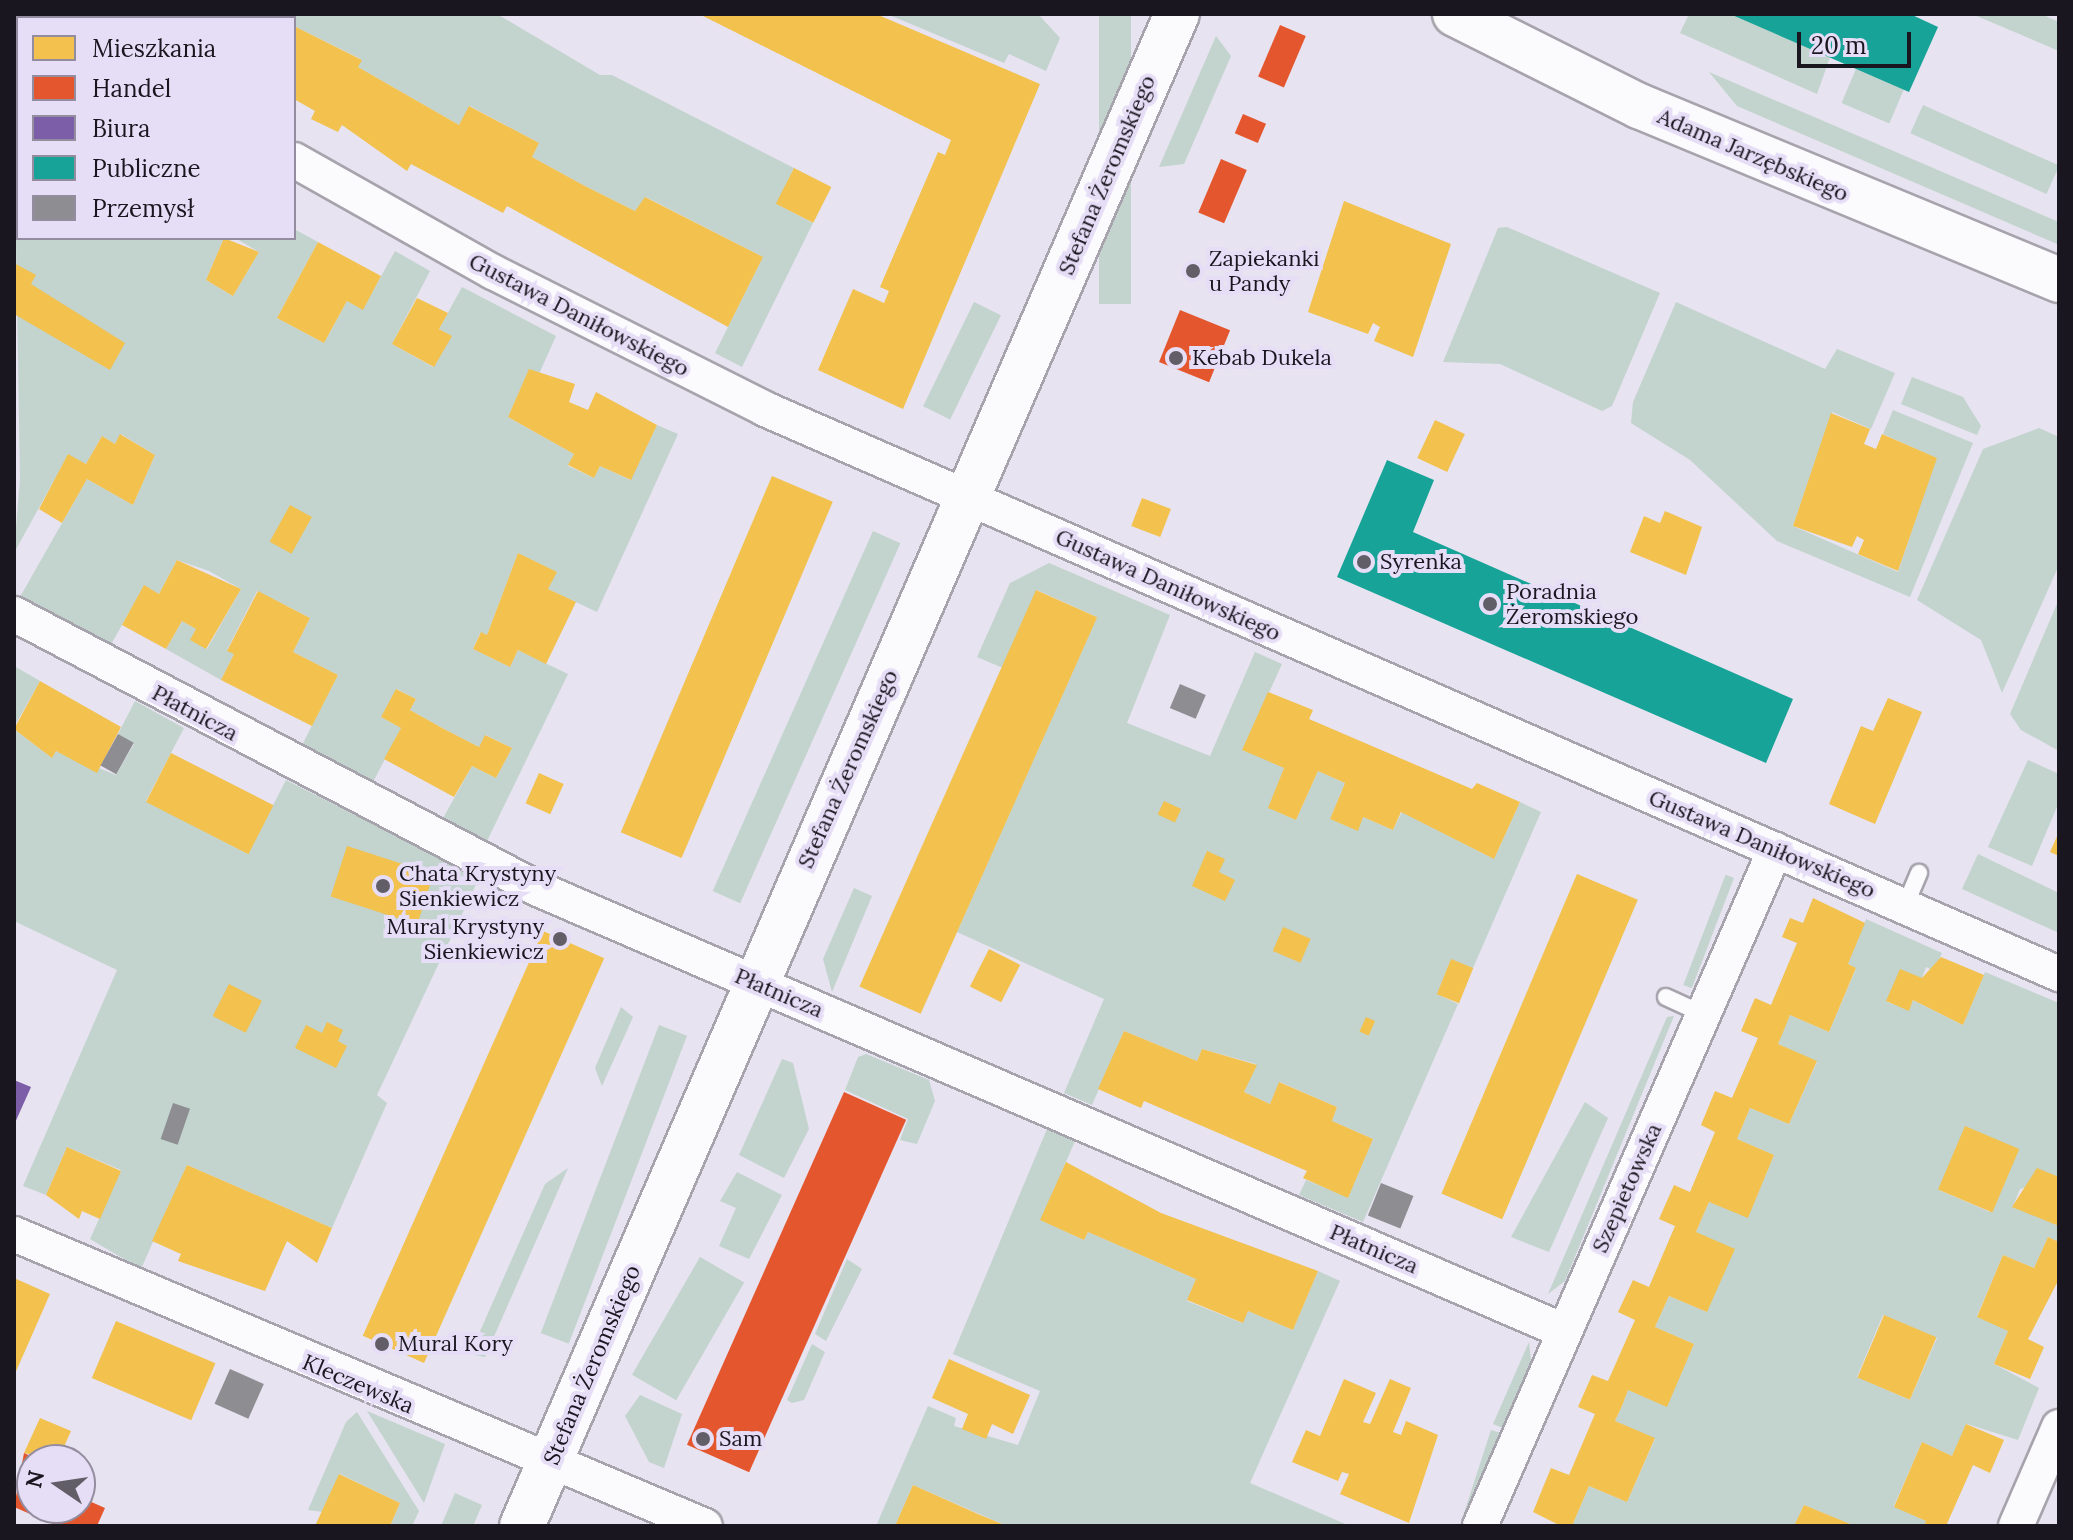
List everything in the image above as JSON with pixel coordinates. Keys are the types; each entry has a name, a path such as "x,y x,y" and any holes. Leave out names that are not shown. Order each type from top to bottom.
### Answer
{"main road":[{"name":"Stefana Żeromskiego","path":"522,1526 754,982 1177,14"},
{"name":"Adama Jarzębskiego","path":"1455,14 1639,106 2059,280"}],"street":[{"name":"Gustawa Daniłowskiego","path":"296,161 663,360 967,499 2059,974"},
{"name":"Płatnicza","path":"14,614 522,881 1564,1331"},
{"name":"Szepietowska","path":"1480,1526 1775,850"},
{"name":"Kleczewska","path":"14,1234 705,1526"},
{"path":"2016,1526 2059,1427"}],"lane":[{"path":"1905,906 1919,873"},
{"path":"1666,997 1703,1014"}],"shaded area":[{"path":"273,14 497,14 600,75 612,75 794,168 777,204 813,223 742,367 715,353 763,257 646,197 635,211 583,185 532,157 539,143 470,106 459,125 358,67 361,59 296,27 296,16"},
{"path":"887,14 1038,14 1060,38 1046,71 1009,54 1004,63"},
{"path":"1099,14 1131,14 1131,304 1099,304"},
{"path":"1689,14 1732,14 1830,57 1817,94 1680,33"},
{"path":"1972,14 2041,14 2059,22 2059,51"},
{"path":"1216,36 1231,56 1184,164 1159,167"},
{"path":"1856,69 1904,89 1889,123 1842,103"},
{"path":"1709,72 2059,222 2057,244 1737,106"},
{"path":"1923,105 2059,166 2047,194 1910,133"},
{"path":"14,123 16,240 223,240 206,280 233,296 259,252 238,240 296,240 296,230 318,242 277,318 324,343 347,301 363,309 395,251 430,271 392,344 433,367 451,336 439,329 462,287 556,336 539,374 529,370 508,417 574,454 568,466 594,478 600,466 630,480 657,425 678,434 597,612 548,589 556,572 518,553 487,635 480,633 473,649 510,667 518,650 568,674 487,841 442,820 472,766 496,778 512,748 486,735 479,747 410,710 416,699 397,689 381,717 401,728 371,786 300,749 338,675 293,652 310,618 295,610 257,591 227,650 234,654 221,680 166,649 182,621 196,629 191,640 207,649 241,589 209,571 177,560 159,594 144,586 109,648 20,597 87,479 133,505 155,455 121,434 115,444 102,436 86,464 68,455 14,553 20,479"},
{"path":"1507,227 1660,293 1612,406 1602,411 1500,364 1443,362 1498,228"},
{"path":"974,302 1001,315 950,419 923,406"},
{"path":"1676,302 1825,369 1837,349 1895,373 1871,429 1832,412 1793,526 1898,572 1936,458 1883,434 1893,410 1973,443 1910,597 1777,541 1690,460 1631,423 1633,402"},
{"path":"1912,377 1963,397 1981,426 1977,435 1901,404"},
{"path":"2039,428 2059,437 2059,565 2002,693 1981,640 1917,600 1983,449"},
{"path":"873,531 900,543 740,903 713,891"},
{"path":"1049,563 1170,615 1127,723 1210,756 1255,652 1282,664 1243,749 1284,768 1269,808 1296,820 1318,771 1345,783 1330,819 1357,830 1363,817 1393,830 1402,812 1494,859 1520,802 1541,812 1473,968 1451,960 1437,994 1458,1004 1363,1222 1299,1195 1306,1180 1348,1197 1373,1139 1332,1121 1337,1107 1280,1082 1270,1104 1244,1092 1256,1064 1202,1049 1197,1061 1124,1031 1092,1105 1064,1093 1104,999 957,932 1097,617 1037,590 1003,668 977,657 1010,583"},
{"path":"2059,599 2059,751 2021,730 2010,714"},
{"path":"14,666 40,681 14,727"},
{"path":"135,701 184,728 146,801 248,854 286,780 479,878 377,1095 387,1103 332,1228 187,1165 141,1269 90,1239 121,1170 67,1147 46,1195 23,1186 117,970 14,921 14,729 52,758 56,751 116,775 134,744 118,734"},
{"path":"2028,760 2059,774 2059,802 2032,866 1988,847"},
{"path":"1978,854 2059,893 2059,933 1962,889"},
{"path":"1726,875 1734,878 1692,988 1683,985"},
{"path":"854,888 872,896 832,992 823,959"},
{"path":"1866,919 1942,953 1934,971 1926,967 1922,978 1887,1002 1909,1010 1913,1000 1963,1025 1985,972 2059,1003 2059,1177 2020,1189 2013,1206 2059,1226 2059,1242 2048,1237 2034,1268 2003,1255 1977,1316 2008,1331 1994,1364 2039,1388 2018,1440 1967,1424 1952,1456 1922,1442 1894,1506 1926,1521 1924,1526 1854,1526 1804,1505 1794,1526 1572,1526 1589,1486 1627,1502 1655,1439 1615,1421 1628,1390 1667,1406 1694,1344 1655,1327 1669,1296 1707,1312 1696,1232 1709,1202 1748,1217 1774,1155 1737,1139 1750,1108 1789,1124 1817,1062 1778,1044 1790,1015 1829,1032 1856,969 1848,964","holes":["1966,1127 2018,1149 1990,1212 1939,1190","1883,1315 1937,1338 1910,1400 1857,1377"]},
{"path":"621,1007 633,1017 602,1086 595,1068"},
{"path":"1674,1016 1565,1281 1548,1294 1667,1017"},
{"path":"659,1025 687,1036 569,1344 541,1333"},
{"path":"866,1054 929,1080 935,1101 917,1144 900,1140 908,1119 845,1090 858,1057"},
{"path":"782,1059 793,1063 809,1129 784,1178 739,1155"},
{"path":"1585,1102 1608,1118 1549,1252 1511,1237"},
{"path":"1047,1129 1075,1141 1041,1220 1084,1240 1088,1232 1196,1279 1187,1301 1242,1323 1248,1311 1293,1330 1318,1271 1340,1281 1250,1483 1350,1526 1007,1526 913,1485 895,1526 876,1526 928,1406 956,1418 954,1426 1018,1445 1040,1391 953,1354"},
{"path":"568,1168 485,1357 470,1354 545,1184"},
{"path":"737,1172 782,1195 749,1259 719,1246 736,1208 720,1201"},
{"path":"700,1257 744,1282 676,1400 632,1375"},
{"path":"847,1259 862,1269 826,1341 815,1334"},
{"path":"1529,1342 1531,1360 1503,1428 1493,1424"},
{"path":"812,1344 825,1352 804,1400 792,1403 787,1400"},
{"path":"640,1395 682,1414 664,1468 649,1462 625,1416"},
{"path":"367,1411 445,1444 424,1503"},
{"path":"357,1412 419,1511 412,1526 390,1526 400,1503 340,1474 323,1512 308,1510 346,1422"},
{"path":"1491,1430 1500,1433 1469,1526 1460,1526"},
{"path":"455,1493 482,1505 473,1526 441,1526"}],"building: Mieszkania":[{"path":"156,14 273,14 273,16"},
{"path":"699,14 876,14 1040,84 903,409 818,370 853,289 884,303 889,291 880,287 938,152 945,155 951,140"},
{"path":"296,27 362,60 358,67 459,125 469,106 539,143 532,157 583,185 635,211 645,197 763,257 728,327 507,206 503,213 411,164 407,171 342,125 338,132 311,119 315,111 296,100"},
{"path":"794,168 831,187 813,223 776,204"},
{"path":"1344,201 1451,244 1413,357 1374,341 1380,327 1373,323 1368,334 1308,312"},
{"path":"223,240 259,252 233,296 206,280"},
{"path":"318,242 381,276 363,310 347,301 324,343 277,318"},
{"path":"14,263 36,275 31,284 125,343 110,370 14,314"},
{"path":"417,298 448,313 439,329 452,336 434,367 392,344"},
{"path":"529,369 575,384 569,402 588,410 596,392 657,425 631,480 600,466 594,478 568,465 574,454 508,417"},
{"path":"1831,413 1870,429 1864,444 1876,449 1882,434 1937,458 1898,571 1858,554 1864,540 1857,536 1852,547 1793,526"},
{"path":"1435,420 1465,434 1447,472 1417,458"},
{"path":"120,434 155,455 133,505 87,479 62,523 39,509 68,454 86,464 102,436 115,444"},
{"path":"772,476 833,502 682,858 621,832"},
{"path":"1142,498 1171,509 1160,537 1131,526"},
{"path":"290,505 312,517 292,554 270,542"},
{"path":"1665,511 1702,527 1686,575 1630,552 1644,516 1660,523"},
{"path":"518,553 557,572 548,589 576,602 546,664 518,650 510,667 473,649 481,632 487,635"},
{"path":"177,560 241,589 206,649 190,640 196,629 182,621 166,649 122,625 144,585 159,594"},
{"path":"1036,590 1097,617 921,1014 859,986"},
{"path":"258,591 310,618 293,652 338,675 312,726 221,680 234,654 227,651"},
{"path":"40,681 121,727 97,773 56,751 52,758 14,729"},
{"path":"396,689 416,699 410,710 479,747 485,735 512,748 496,778 472,766 454,797 384,759 401,728 381,717"},
{"path":"1268,692 1313,710 1309,719 1472,789 1477,783 1520,802 1494,859 1401,812 1393,830 1363,817 1358,831 1330,819 1345,783 1318,771 1296,820 1268,808 1284,768 1242,750"},
{"path":"1888,698 1922,712 1875,824 1829,804 1861,726 1873,731"},
{"path":"171,753 273,805 248,854 146,802"},
{"path":"539,773 564,784 550,814 526,803"},
{"path":"1164,801 1181,809 1175,823 1158,815"},
{"path":"2059,832 2059,856 2050,852"},
{"name":"Chata Krystyny Sienkiewicz","path":"347,846 434,874 417,925 331,896"},
{"path":"1207,851 1225,859 1219,872 1235,880 1225,901 1192,886"},
{"path":"1577,874 1638,900 1502,1219 1441,1193"},
{"path":"1813,898 1865,923 1848,964 1856,968 1829,1032 1790,1015 1778,1044 1817,1061 1789,1124 1750,1108 1737,1139 1774,1155 1748,1218 1709,1202 1702,1218 1696,1232 1735,1249 1707,1312 1669,1296 1655,1327 1694,1344 1667,1407 1628,1390 1615,1421 1655,1438 1627,1502 1589,1486 1572,1526 1561,1526 1533,1512 1551,1468 1569,1475 1595,1414 1578,1407 1592,1375 1608,1381 1635,1320 1618,1312 1633,1280 1649,1287 1675,1226 1659,1219 1674,1185 1690,1192 1715,1132 1701,1125 1715,1091 1732,1098 1758,1038 1741,1031 1755,998 1771,1005 1797,943 1782,937 1790,918 1803,923"},
{"path":"1283,927 1311,939 1300,963 1273,951"},
{"path":"543,931 604,958 424,1363 363,1336"},
{"path":"989,949 1020,965 1001,1002 970,986"},
{"path":"1941,957 1984,975 1963,1025 1913,1000 1909,1011 1886,1001 1900,969 1922,978"},
{"path":"1451,959 1473,968 1459,1003 1437,994"},
{"path":"229,984 262,1001 246,1033 213,1016"},
{"path":"1366,1017 1375,1021 1369,1036 1359,1032"},
{"path":"327,1022 343,1030 338,1041 347,1046 336,1068 295,1048 306,1025 322,1033"},
{"path":"1124,1031 1197,1061 1202,1049 1257,1065 1244,1092 1270,1104 1279,1082 1337,1107 1332,1121 1373,1139 1348,1198 1303,1178 1307,1171 1144,1101 1141,1108 1098,1089"},
{"path":"1965,1126 2019,1149 1992,1213 1938,1190"},
{"path":"67,1147 121,1171 100,1219 82,1211 79,1219 46,1195"},
{"path":"1066,1162 1161,1213 1318,1271 1293,1330 1248,1311 1243,1323 1187,1300 1196,1279 1088,1232 1084,1240 1040,1220"},
{"path":"187,1165 332,1228 317,1263 287,1241 265,1291 178,1261 181,1254 152,1241"},
{"path":"2037,1168 2059,1177 2059,1226 2012,1207"},
{"path":"2048,1237 2059,1242 2059,1279 2028,1339 2044,1347 2030,1379 1994,1364 2008,1331 1977,1317 2003,1255 2034,1268"},
{"path":"14,1278 50,1294 14,1376"},
{"path":"1884,1315 1936,1337 1910,1400 1857,1378"},
{"path":"116,1321 215,1363 191,1420 92,1378"},
{"path":"949,1359 1030,1395 1013,1434 992,1424 986,1439 962,1429 968,1414 932,1398"},
{"path":"1344,1379 1376,1393 1363,1422 1370,1424 1390,1379 1411,1388 1393,1432 1401,1435 1406,1421 1438,1435 1409,1523 1340,1494 1349,1474 1342,1472 1338,1481 1292,1462 1306,1430 1320,1436"},
{"path":"40,1418 71,1431 65,1444 28,1444"},
{"path":"1966,1424 2004,1440 1990,1473 1973,1465 1946,1526 1924,1526 1926,1521 1894,1507 1922,1442 1952,1456"},
{"path":"339,1474 400,1503 390,1526 315,1526"},
{"path":"913,1485 978,1514 1007,1526 895,1526"},
{"path":"1804,1505 1855,1526 1794,1526"}],"building: Handel":[{"path":"1280,25 1306,36 1284,87 1258,77"},
{"path":"1243,114 1266,124 1258,143 1235,133"},
{"path":"1221,159 1247,170 1224,223 1198,212"},
{"path":"1180,310 1230,330 1209,382 1159,362"},
{"path":"844,1092 906,1120 749,1472 687,1445"},
{"path":"96,1504 105,1508 97,1526 53,1524 96,1524"}],"building: Biura":[{"path":"14,1080 31,1087 14,1125"}],"building: Publiczne":[{"path":"1730,14 1910,14 1938,27 1909,92"},
{"name":"Poradnia Żeromskiego","path":"1387,460 1434,480 1413,532 1793,699 1766,763 1337,577"}],"building: Przemysł":[{"path":"1180,684 1206,695 1196,719 1170,708"},
{"path":"118,734 134,743 116,774 101,765"},
{"path":"173,1103 190,1109 178,1145 161,1139"},
{"path":"1381,1183 1413,1196 1400,1229 1368,1215"},
{"path":"230,1369 264,1384 248,1419 215,1404"}],"place":[{"name":"Zapiekanki u Pandy","path":"1193,271"},
{"name":"Kebab Dukela","path":"1176,358"},
{"name":"Syrenka","path":"1364,562"},
{"name":"Poradnia Żeromskiego","path":"1490,604"},
{"name":"Chata Krystyny Sienkiewicz","path":"383,886"},
{"name":"Mural Krystyny Sienkiewicz","path":"560,939"},
{"name":"Mural Kory","path":"382,1344"},
{"name":"Sam","path":"703,1439"}]}
